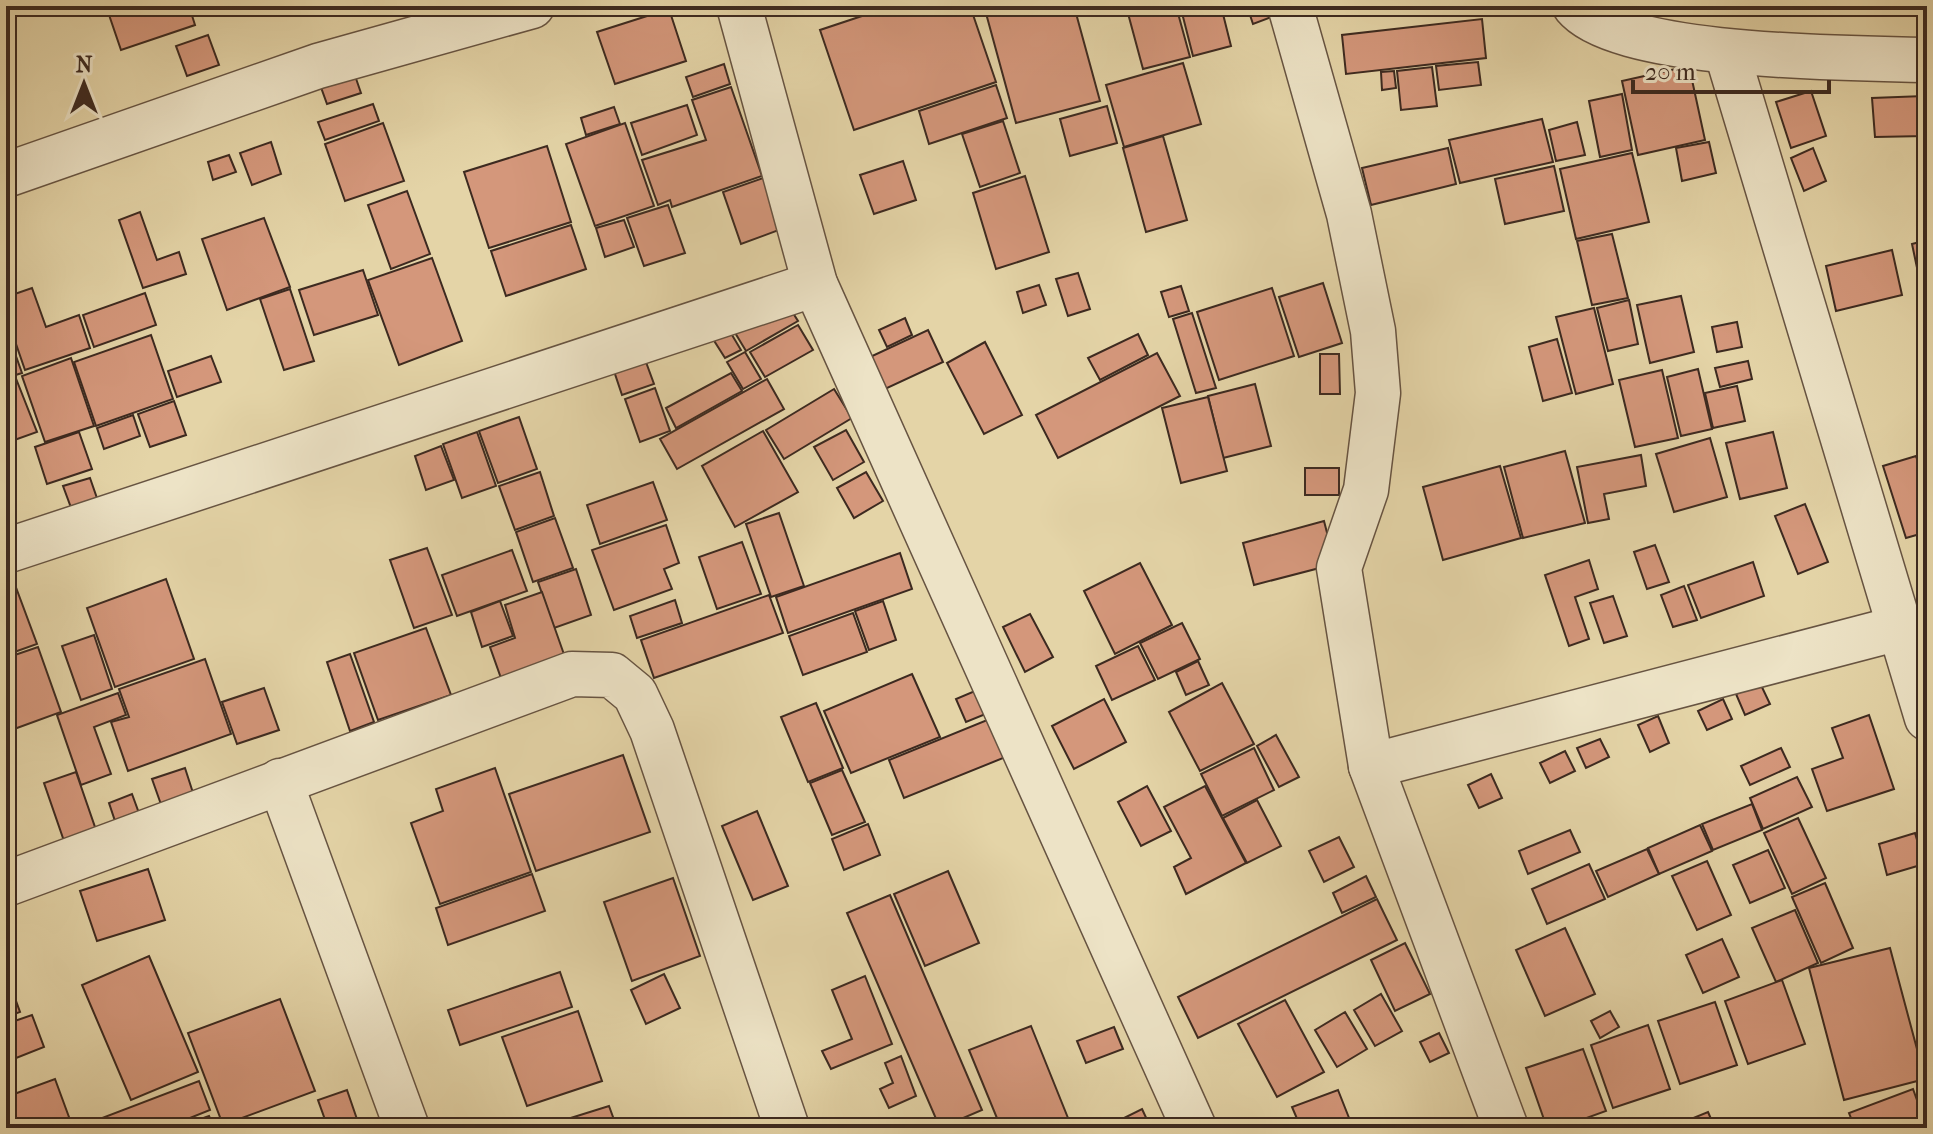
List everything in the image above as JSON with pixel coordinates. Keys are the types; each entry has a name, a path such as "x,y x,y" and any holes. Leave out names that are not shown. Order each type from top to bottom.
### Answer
{"street":[{"path":"6,175 318,66 532,6"},
{"path":"739,6 815,284 1194,1128"},
{"path":"1290,6 1349,214 1373,331 1378,393 1366,490 1339,568 1371,766 1506,1128"},
{"path":"1575,6 1607,26 1727,53 1927,60"},
{"path":"1727,53 1927,718"},
{"path":"6,551 815,284"},
{"path":"1371,766 1899,628"},
{"path":"6,884 572,674 612,675 635,694 652,730 787,1128"},
{"path":"280,781 407,1128"}],"building":[{"path":"106,6 189,6 195,25 121,50"},
{"path":"892,6 970,6 996,82 854,130 820,30"},
{"path":"984,6 1074,6 1100,101 1016,123"},
{"path":"1126,6 1176,6 1190,57 1143,69"},
{"path":"1221,6 1231,46 1193,56 1182,13"},
{"path":"1247,6 1265,6 1269,18 1253,24"},
{"path":"669,9 686,61 615,84 597,32"},
{"path":"1482,19 1486,58 1346,74 1342,35"},
{"path":"208,35 219,65 187,76 176,46"},
{"path":"1478,62 1481,85 1439,90 1436,66"},
{"path":"1183,63 1201,124 1124,147 1106,85"},
{"path":"724,64 730,84 693,97 686,77"},
{"path":"1689,66 1705,140 1638,155 1622,81"},
{"path":"352,67 361,93 327,104 318,79"},
{"path":"1432,67 1437,106 1401,110 1397,71"},
{"path":"1394,71 1396,88 1382,90 1381,72"},
{"path":"996,85 1007,118 929,144 919,111"},
{"path":"731,87 762,176 672,207 670,200 658,205 642,160 706,140 692,100"},
{"path":"1811,91 1826,136 1791,148 1776,102"},
{"path":"1622,94 1632,150 1600,157 1589,101"},
{"path":"1924,96 1925,136 1875,137 1872,98"},
{"path":"373,104 379,121 325,140 318,122"},
{"path":"687,105 697,135 642,155 631,123"},
{"path":"1107,106 1117,143 1070,156 1060,119"},
{"path":"614,107 620,124 586,135 581,118"},
{"path":"1542,119 1553,162 1460,183 1449,140"},
{"path":"1003,121 1020,173 980,187 962,134"},
{"path":"1577,122 1585,155 1556,161 1549,130"},
{"path":"383,123 404,181 345,201 325,144"},
{"path":"625,123 654,206 595,226 566,144"},
{"path":"1163,136 1187,220 1146,232 1123,148"},
{"path":"271,142 281,174 252,185 240,153"},
{"path":"1709,142 1716,173 1682,181 1676,148"},
{"path":"547,146 571,222 489,248 464,172"},
{"path":"1448,148 1456,184 1371,205 1362,168"},
{"path":"1813,148 1826,181 1804,191 1791,158"},
{"path":"1632,153 1649,222 1576,239 1560,169"},
{"path":"229,155 236,172 213,180 208,162"},
{"path":"903,161 916,200 874,214 860,175"},
{"path":"1554,166 1564,211 1505,224 1495,179"},
{"path":"769,176 787,227 741,244 723,192"},
{"path":"1025,176 1049,252 996,269 973,193"},
{"path":"407,191 430,254 391,269 368,205"},
{"path":"668,205 685,253 644,266 627,218"},
{"path":"140,212 157,260 179,252 186,274 143,288 119,220"},
{"path":"264,218 290,287 227,310 202,239"},
{"path":"624,220 634,247 605,257 596,228"},
{"path":"571,225 586,269 506,296 491,251"},
{"path":"1612,234 1628,298 1592,305 1577,241"},
{"path":"1927,240 1927,280 1920,282 1912,244"},
{"path":"1892,250 1902,295 1836,311 1826,266"},
{"path":"432,258 462,341 399,365 368,280"},
{"path":"363,270 378,315 314,335 299,290"},
{"path":"1078,273 1090,309 1068,316 1056,279"},
{"path":"1323,283 1342,343 1299,357 1279,297"},
{"path":"1039,285 1046,305 1023,313 1017,292"},
{"path":"1181,286 1189,311 1169,317 1161,292"},
{"path":"32,288 46,327 79,315 90,348 25,370 6,315 6,297"},
{"path":"1272,288 1294,356 1219,380 1197,312"},
{"path":"290,289 314,361 284,370 260,299"},
{"path":"145,293 156,325 94,347 83,315"},
{"path":"1681,296 1694,352 1650,363 1637,305"},
{"path":"1629,300 1638,344 1608,351 1597,308"},
{"path":"786,302 798,321 746,351 734,331"},
{"path":"1594,308 1613,384 1576,394 1556,317"},
{"path":"1192,313 1216,388 1196,393 1173,319"},
{"path":"905,318 912,335 887,347 879,330"},
{"path":"1737,322 1742,347 1717,352 1712,327"},
{"path":"798,325 813,350 765,377 750,352"},
{"path":"6,328 22,373 6,378"},
{"path":"729,330 741,350 725,358 713,339"},
{"path":"928,330 943,362 885,389 870,357"},
{"path":"1138,334 1148,355 1100,380 1088,358"},
{"path":"151,335 173,399 96,426 74,362"},
{"path":"1557,339 1572,393 1543,401 1529,347"},
{"path":"985,342 1022,415 984,434 947,363"},
{"path":"745,352 761,379 743,389 727,362"},
{"path":"1157,353 1180,396 1058,458 1036,415"},
{"path":"643,354 654,384 622,395 612,365"},
{"path":"1320,354 1339,354 1340,394 1320,394"},
{"path":"211,356 221,382 177,397 168,371"},
{"path":"71,358 94,426 45,442 22,376"},
{"path":"1748,361 1752,379 1720,387 1715,368"},
{"path":"1698,369 1712,429 1681,436 1667,377"},
{"path":"1662,370 1678,438 1635,447 1619,380"},
{"path":"731,373 742,391 676,428 666,408"},
{"path":"15,376 37,432 6,443 6,379"},
{"path":"767,379 784,409 677,469 660,439"},
{"path":"1255,384 1271,446 1223,458 1208,396"},
{"path":"1737,386 1745,421 1713,428 1705,393"},
{"path":"655,388 670,431 640,442 625,399"},
{"path":"834,389 852,418 784,459 766,430"},
{"path":"1208,397 1227,471 1181,483 1162,408"},
{"path":"174,401 186,435 150,447 138,414"},
{"path":"133,415 140,436 104,449 97,428"},
{"path":"519,417 537,469 498,483 479,431"},
{"path":"846,430 864,462 833,480 814,447"},
{"path":"763,431 798,492 735,527 702,466"},
{"path":"79,432 92,469 47,484 35,447"},
{"path":"477,432 496,486 462,498 443,444"},
{"path":"1773,432 1787,488 1740,499 1726,443"},
{"path":"1710,438 1727,497 1674,512 1656,454"},
{"path":"441,446 454,480 426,490 415,456"},
{"path":"1565,451 1585,523 1523,538 1504,467"},
{"path":"1641,455 1646,486 1604,494 1609,519 1588,523 1577,467"},
{"path":"1916,456 1923,477 1927,475 1927,532 1906,538 1883,466"},
{"path":"1500,466 1521,538 1443,560 1423,487"},
{"path":"1305,468 1339,468 1339,495 1305,495"},
{"path":"540,472 554,516 515,530 499,486"},
{"path":"866,472 883,501 854,518 837,488"},
{"path":"90,478 99,504 73,513 63,486"},
{"path":"653,482 667,520 600,544 587,505"},
{"path":"1805,504 1828,562 1798,574 1775,516"},
{"path":"779,513 804,586 771,597 746,524"},
{"path":"555,518 573,568 533,582 516,532"},
{"path":"1324,521 1335,564 1254,585 1243,543"},
{"path":"666,525 679,563 664,569 672,589 614,610 592,550"},
{"path":"742,542 761,594 717,609 699,557"},
{"path":"1655,545 1669,582 1647,589 1634,552"},
{"path":"427,548 452,615 414,628 390,560"},
{"path":"512,550 527,591 457,616 442,575"},
{"path":"900,553 912,589 788,633 776,597"},
{"path":"1589,560 1598,589 1575,597 1589,639 1569,646 1545,575"},
{"path":"1753,562 1764,596 1701,618 1688,585"},
{"path":"1140,563 1172,625 1115,654 1084,591"},
{"path":"576,569 591,615 554,628 538,582"},
{"path":"11,574 37,644 6,655 6,576"},
{"path":"166,579 194,659 115,687 87,608"},
{"path":"1684,586 1697,620 1673,627 1661,595"},
{"path":"542,592 566,660 502,681 490,647 515,638 505,605"},
{"path":"769,595 783,633 654,678 641,640"},
{"path":"1613,596 1627,636 1604,643 1590,603"},
{"path":"675,600 682,623 637,638 630,616"},
{"path":"500,601 513,636 482,647 471,612"},
{"path":"883,601 896,640 869,650 855,611"},
{"path":"853,613 867,652 803,675 789,636"},
{"path":"1030,614 1053,657 1025,672 1003,627"},
{"path":"1182,623 1200,659 1158,679 1140,643"},
{"path":"426,628 451,695 378,720 354,653"},
{"path":"94,635 112,689 81,700 62,646"},
{"path":"1138,646 1155,680 1112,700 1096,666"},
{"path":"38,647 61,712 6,732 6,658"},
{"path":"350,654 374,722 350,731 327,662"},
{"path":"205,659 231,734 128,771 111,722 129,717 119,689"},
{"path":"1198,661 1209,685 1186,695 1176,672"},
{"path":"912,674 940,737 851,773 824,711"},
{"path":"1222,683 1254,744 1200,771 1169,712"},
{"path":"1760,683 1770,704 1745,715 1736,694"},
{"path":"264,688 279,730 237,744 222,702"},
{"path":"982,688 993,711 966,722 956,699"},
{"path":"118,693 126,715 94,727 111,774 81,785 57,715"},
{"path":"1104,699 1126,742 1074,769 1052,726"},
{"path":"1723,699 1732,719 1707,730 1698,711"},
{"path":"816,703 843,768 808,782 781,717"},
{"path":"1869,715 1894,789 1827,811 1812,769 1843,758 1832,728"},
{"path":"997,716 1013,754 904,798 889,760"},
{"path":"1658,716 1669,743 1650,752 1638,725"},
{"path":"1276,735 1299,777 1279,787 1257,746"},
{"path":"1600,739 1609,757 1586,768 1577,748"},
{"path":"1254,748 1274,790 1222,816 1201,774"},
{"path":"1781,748 1790,767 1750,785 1741,766"},
{"path":"1565,751 1575,771 1550,783 1540,763"},
{"path":"623,755 650,832 536,871 509,794"},
{"path":"185,768 195,799 163,810 152,779"},
{"path":"495,768 531,872 440,904 411,823 443,811 436,789"},
{"path":"842,770 865,822 832,835 810,783"},
{"path":"76,772 96,830 64,841 44,783"},
{"path":"1491,774 1502,798 1479,808 1468,785"},
{"path":"1797,777 1812,807 1763,829 1750,798"},
{"path":"1147,786 1171,831 1141,846 1118,802"},
{"path":"1205,786 1246,863 1186,894 1174,867 1191,858 1164,807"},
{"path":"132,794 140,816 116,824 109,803"},
{"path":"1257,800 1281,846 1247,863 1223,818"},
{"path":"1752,804 1762,830 1713,850 1702,824"},
{"path":"757,811 788,886 753,900 722,826"},
{"path":"1798,818 1826,878 1792,894 1764,833"},
{"path":"868,824 880,855 844,870 832,839"},
{"path":"1700,825 1712,851 1659,874 1648,848"},
{"path":"1570,830 1580,852 1528,874 1519,851"},
{"path":"1915,833 1924,864 1887,875 1879,844"},
{"path":"1339,837 1354,867 1324,882 1309,851"},
{"path":"1647,849 1659,874 1608,897 1596,871"},
{"path":"1768,850 1785,888 1750,903 1733,865"},
{"path":"1707,861 1731,915 1697,930 1672,876"},
{"path":"1589,864 1605,899 1547,924 1532,889"},
{"path":"148,869 165,920 97,941 80,891"},
{"path":"948,871 979,943 925,966 894,894"},
{"path":"532,874 545,911 448,945 436,908"},
{"path":"1366,876 1376,897 1342,913 1333,893"},
{"path":"673,878 700,956 632,981 604,902"},
{"path":"1825,883 1853,948 1821,963 1792,897"},
{"path":"890,895 982,1110 940,1128 847,913"},
{"path":"1377,899 1397,940 1198,1038 1178,997"},
{"path":"1795,910 1818,963 1776,982 1752,928"},
{"path":"1565,928 1595,994 1545,1016 1516,950"},
{"path":"1722,939 1739,977 1703,993 1686,955"},
{"path":"1405,943 1430,994 1395,1011 1371,960"},
{"path":"1890,948 1925,1079 1844,1100 1809,968"},
{"path":"149,956 198,1072 131,1100 82,985"},
{"path":"560,972 572,1007 460,1045 448,1010"},
{"path":"664,974 680,1008 646,1024 631,990"},
{"path":"865,976 892,1044 831,1069 822,1051 852,1039 832,990"},
{"path":"6,980 20,1012 6,1017"},
{"path":"1782,980 1805,1044 1748,1064 1725,1001"},
{"path":"1381,994 1402,1031 1375,1046 1354,1010"},
{"path":"280,999 315,1091 223,1125 188,1033"},
{"path":"1285,1000 1324,1072 1277,1097 1238,1024"},
{"path":"1715,1002 1737,1065 1680,1084 1658,1021"},
{"path":"578,1011 602,1081 527,1106 502,1037"},
{"path":"1610,1011 1619,1027 1600,1038 1591,1021"},
{"path":"1345,1012 1367,1049 1337,1067 1315,1030"},
{"path":"32,1015 44,1047 6,1062 6,1024"},
{"path":"1648,1025 1670,1089 1613,1108 1591,1045"},
{"path":"1031,1026 1072,1128 1001,1128 969,1050"},
{"path":"1114,1027 1123,1049 1086,1063 1077,1041"},
{"path":"1439,1033 1449,1053 1430,1062 1420,1042"},
{"path":"1583,1049 1606,1111 1559,1128 1547,1128 1526,1068"},
{"path":"901,1056 916,1096 889,1108 880,1089 893,1083 885,1063"},
{"path":"55,1079 73,1128 6,1128 6,1097"},
{"path":"199,1081 210,1110 165,1128 106,1128 102,1118"},
{"path":"1913,1089 1927,1128 1855,1128 1849,1113"},
{"path":"347,1090 360,1128 328,1128 318,1100"},
{"path":"1338,1090 1353,1128 1301,1128 1292,1107"},
{"path":"609,1106 617,1128 545,1126"},
{"path":"1142,1109 1150,1126 1126,1128 1122,1119"},
{"path":"1708,1112 1715,1128 1677,1128 1676,1125"},
{"path":"209,1116 214,1128 175,1128"}]}
